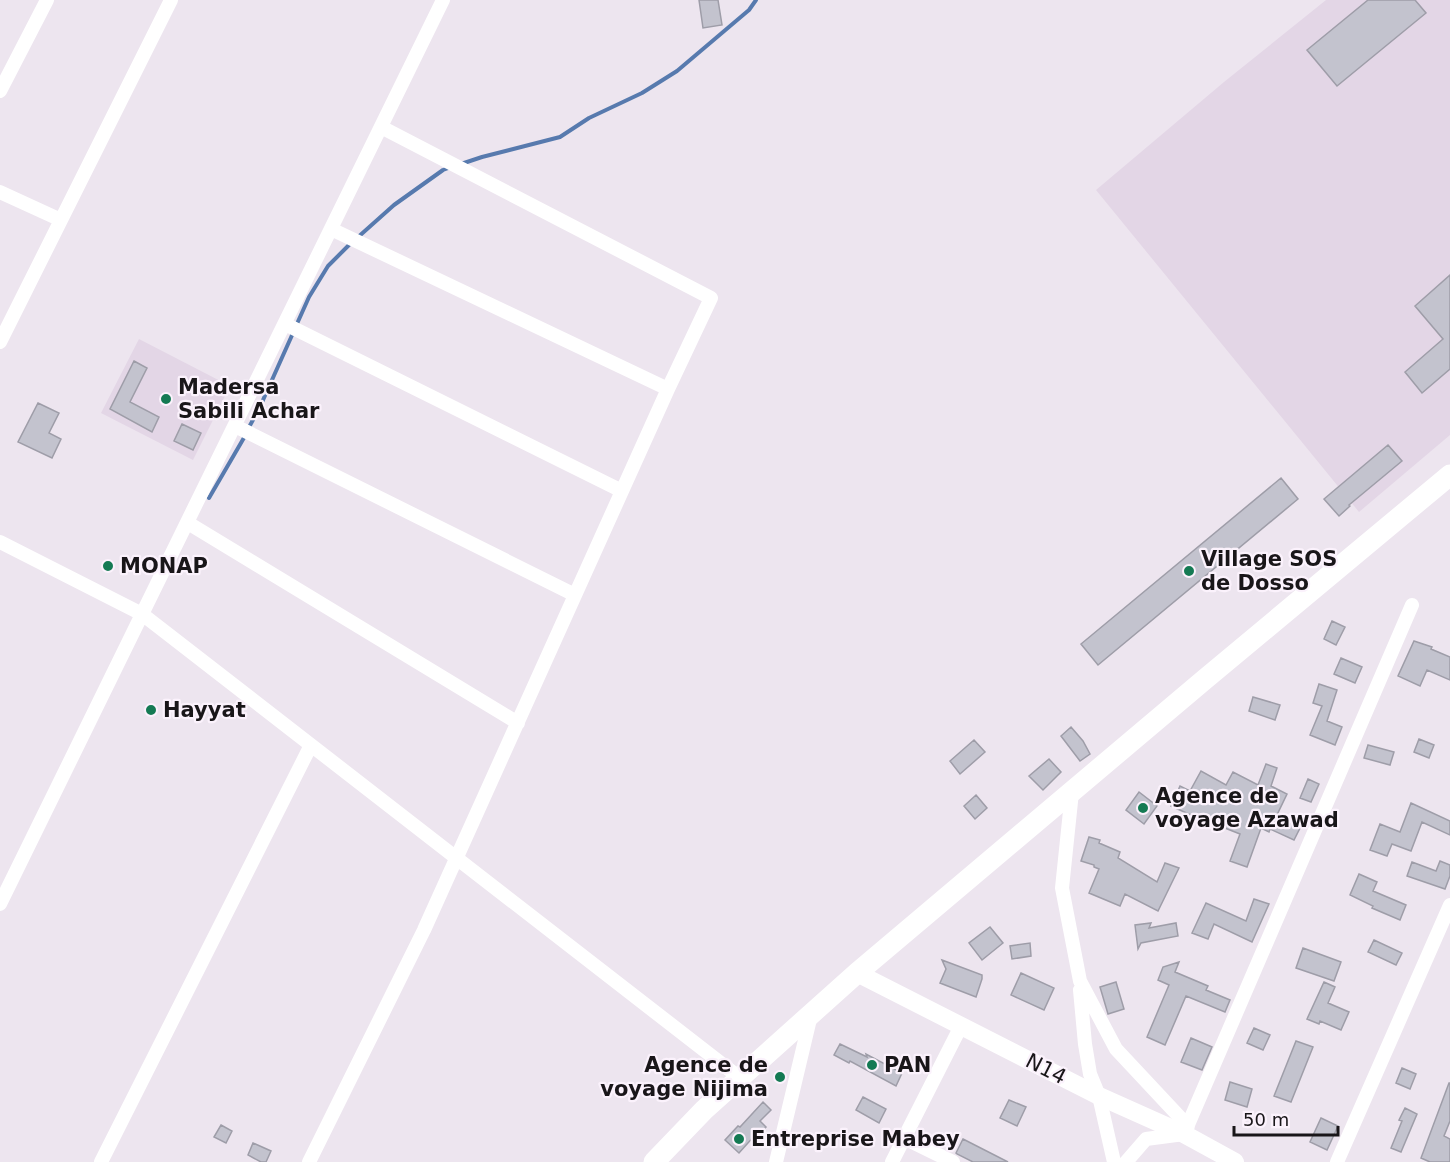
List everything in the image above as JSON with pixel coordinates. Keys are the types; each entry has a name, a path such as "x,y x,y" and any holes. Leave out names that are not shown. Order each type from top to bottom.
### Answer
{"highway":[{"path":"654,1162 704,1110 857,973 1450,476"}],"main road":[{"name":"N14","path":"857,973 1099,1096 1186,1130 1235,1162"}],"street":[{"path":"0,91 47,0"},
{"path":"0,342 171,0"},
{"path":"0,904 443,0"},
{"path":"309,1162 424,930 668,388 711,298 381,127"},
{"path":"0,192 61,220"},
{"path":"332,229 668,388"},
{"path":"285,324 622,491"},
{"path":"235,426 576,594"},
{"path":"188,523 518,723"},
{"path":"0,542 142,614 740,1078"},
{"path":"1186,1130 1412,605"},
{"path":"101,1162 311,745"},
{"path":"1072,792 1062,888 1080,981 1090,1074 1099,1096 1114,1162"},
{"path":"1337,1162 1450,905"},
{"path":"1080,981 1116,1049 1186,1130"},
{"path":"776,1162 812,1013"},
{"path":"892,1162 960,1026"},
{"path":"1126,1162 1146,1139 1186,1130"},
{"path":"904,1138 953,1162"}],"shaded area":[{"path":"1326,0 1450,0 1450,435 1359,512 1096,190"},
{"name":"Madersa Sabili Achar","path":"139,339 230,386 193,460 101,413"}],"building":[{"path":"699,0 718,0 722,25 703,28"},
{"path":"1368,0 1415,0 1426,13 1337,86 1307,50"},
{"path":"1450,275 1450,369 1422,393 1405,372 1443,339 1415,306"},
{"path":"134,361 147,368 130,402 159,417 152,432 110,409"},
{"path":"38,403 59,413 49,433 61,439 52,458 18,442"},
{"path":"182,424 201,433 193,450 174,441"},
{"path":"1388,445 1402,461 1339,516 1324,499"},
{"name":"Village SOS de Dosso","path":"1281,478 1298,499 1098,665 1081,644"},
{"path":"1332,621 1345,627 1336,645 1324,639"},
{"path":"1414,641 1432,647 1431,649 1450,657 1450,680 1427,670 1420,686 1398,676"},
{"path":"1341,658 1362,667 1355,683 1334,674"},
{"path":"1319,684 1337,690 1327,721 1342,727 1335,745 1310,735 1322,706 1313,703"},
{"path":"1253,697 1280,705 1275,720 1249,711"},
{"path":"1071,727 1090,754 1080,761 1061,736"},
{"path":"1419,739 1434,745 1429,758 1414,752"},
{"path":"974,740 985,752 960,774 950,761"},
{"path":"1368,745 1394,752 1390,765 1364,758"},
{"path":"1049,759 1061,772 1043,790 1029,776"},
{"path":"1266,764 1277,768 1271,786 1287,794 1276,817 1300,828 1294,840 1270,829 1269,832 1261,828 1247,867 1230,861 1240,834 1171,806 1180,786 1190,791 1201,771 1226,785 1233,772 1258,785"},
{"path":"1308,779 1319,784 1311,802 1300,798"},
{"path":"1139,792 1157,806 1144,824 1126,810"},
{"path":"976,795 987,808 975,819 964,806"},
{"path":"1411,803 1450,821 1450,835 1422,822 1411,851 1392,844 1387,856 1370,850 1380,824 1400,832"},
{"path":"1089,837 1100,840 1099,843 1120,852 1118,858 1157,882 1165,863 1179,868 1158,911 1125,894 1120,906 1089,893 1099,869 1081,861"},
{"path":"1440,861 1450,865 1450,876 1445,889 1407,876 1412,862 1436,871"},
{"path":"1359,874 1377,882 1373,891 1406,905 1400,920 1350,895"},
{"path":"1254,899 1269,904 1252,942 1214,924 1208,939 1192,933 1206,903 1246,921"},
{"path":"1151,923 1149,928 1176,923 1178,936 1141,943 1138,949 1135,925"},
{"path":"990,927 1003,943 982,960 969,943"},
{"path":"1374,940 1402,953 1396,965 1368,952"},
{"path":"1030,943 1031,956 1012,959 1010,946"},
{"path":"1303,948 1341,962 1334,981 1296,968"},
{"path":"942,960 982,975 976,997 940,983 946,969"},
{"path":"1179,962 1175,972 1208,986 1206,990 1230,1000 1225,1012 1186,996 1165,1045 1147,1037 1169,985 1158,980 1163,967"},
{"path":"1021,973 1054,988 1044,1010 1011,995"},
{"path":"1116,982 1124,1009 1108,1014 1100,987"},
{"path":"1324,982 1335,987 1328,1003 1349,1012 1341,1030 1320,1021 1319,1024 1307,1019"},
{"path":"1254,1028 1270,1035 1263,1050 1247,1043"},
{"path":"1191,1038 1212,1047 1202,1070 1181,1062"},
{"path":"1296,1041 1313,1047 1291,1102 1274,1096"},
{"path":"840,1044 867,1057 866,1054 902,1073 896,1086 834,1055"},
{"path":"1402,1068 1416,1074 1410,1089 1396,1083"},
{"path":"1230,1082 1252,1089 1247,1107 1225,1100"},
{"path":"1449,1083 1450,1121 1444,1136 1450,1139 1450,1162 1430,1162 1421,1158"},
{"path":"863,1097 886,1109 879,1123 856,1110"},
{"path":"1009,1100 1026,1107 1017,1126 1000,1118"},
{"path":"763,1102 771,1110 760,1121 766,1127 758,1136 756,1134 739,1153 725,1140"},
{"path":"1405,1108 1417,1114 1401,1152 1391,1148"},
{"path":"1321,1118 1338,1126 1327,1150 1310,1142"},
{"path":"221,1125 232,1131 226,1143 214,1137"},
{"path":"963,1139 1008,1162 973,1162 957,1154"},
{"path":"253,1143 271,1151 266,1162 261,1162 248,1155"}],"waterway":[{"path":"461,164 560,137 589,118 642,93 677,71 749,10 756,0"},
{"path":"357,238 394,205 443,170 451,167"},
{"path":"296,326 309,297 328,266 351,243"},
{"path":"248,429 293,333"},
{"path":"209,498 245,436"}],"place":[{"name":"Madersa Sabili Achar","path":"166,399"},
{"name":"MONAP","path":"108,566"},
{"name":"Village SOS de Dosso","path":"1189,571"},
{"name":"Hayyat","path":"151,710"},
{"name":"Agence de voyage Azawad","path":"1143,808"},
{"name":"PAN","path":"872,1065"},
{"name":"Agence de voyage Nijima","path":"780,1077"},
{"name":"Entreprise Mabey","path":"739,1139"}]}
